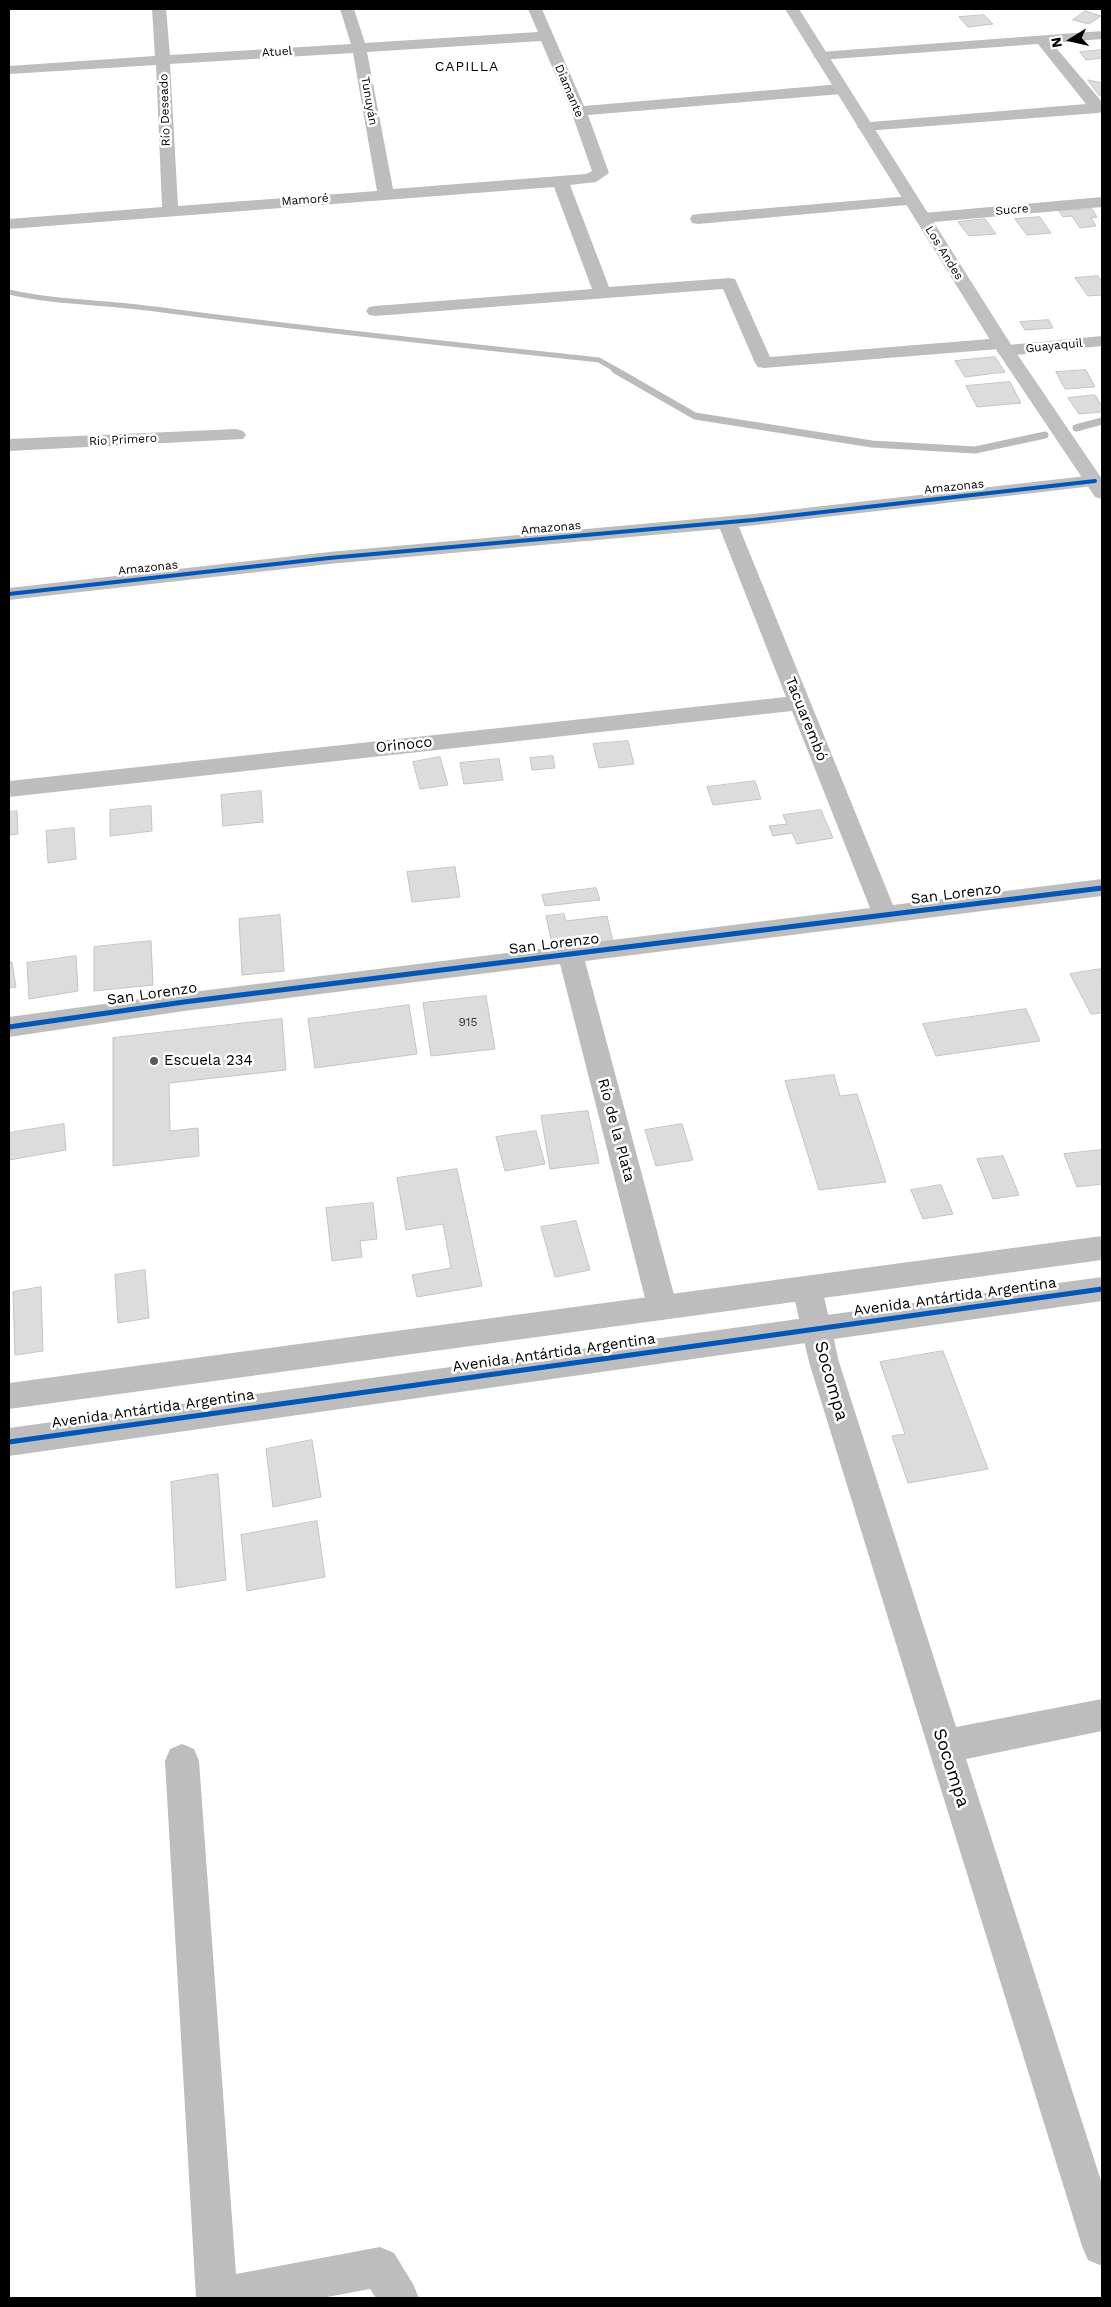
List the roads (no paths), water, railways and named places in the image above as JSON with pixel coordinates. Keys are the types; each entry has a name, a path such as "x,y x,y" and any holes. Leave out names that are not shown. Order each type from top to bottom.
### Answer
{"main road":[{"name":"Los Andes","path":"792,9 1003,347 1098,487"}],"street":[{"name":"Río Deseado","path":"159,9 164,59 170,210"},
{"name":"Tunuyán","path":"347,9 359,47 386,194"},
{"name":"Diamante","path":"535,9 579,111 601,174"},
{"path":"820,56 1102,34"},
{"name":"Atuel","path":"9,70 546,36"},
{"path":"1041,39 1100,107"},
{"path":"579,111 841,89"},
{"path":"865,126 1100,107"},
{"name":"Mamoré","path":"9,224 170,210 590,179 601,174"},
{"path":"375,311 602,293 560,181"},
{"path":"698,219 911,201"},
{"name":"Sucre","path":"923,218 1102,202"},
{"name":"Guayaquil","path":"602,293 729,284 764,363 1102,342"},
{"name":"Río Primero","path":"9,445 236,435"},
{"name":"Amazonas","path":"9,594 329,558 1098,487"},
{"name":"Tacuarembó","path":"727,522 885,916"},
{"name":"Orinoco","path":"9,789 800,703"},
{"name":"San Lorenzo","path":"9,1027 184,1002 1102,888"},
{"name":"Río de la Plata","path":"570,954 662,1306"},
{"name":"Avenida Antártida Argentina","path":"9,1396 662,1306 1102,1248"},
{"name":"Socompa","path":"807,1288 824,1362 1102,2246"},
{"name":"Avenida Antártida Argentina","path":"9,1442 1102,1289"},
{"path":"944,1746 1102,1715"},
{"path":"182,1761 217,2298 390,2283"}],"waterway":[{"path":"9,292 27,296 599,360 618,371"},
{"path":"615,370 695,416 872,444 975,450 1045,435"},
{"path":"1076,428 1102,421"}],"place":[{"name":"Escuela 234","path":"154,1061"}],"district":[{"name":"CAPILLA","path":"467,67"}]}
